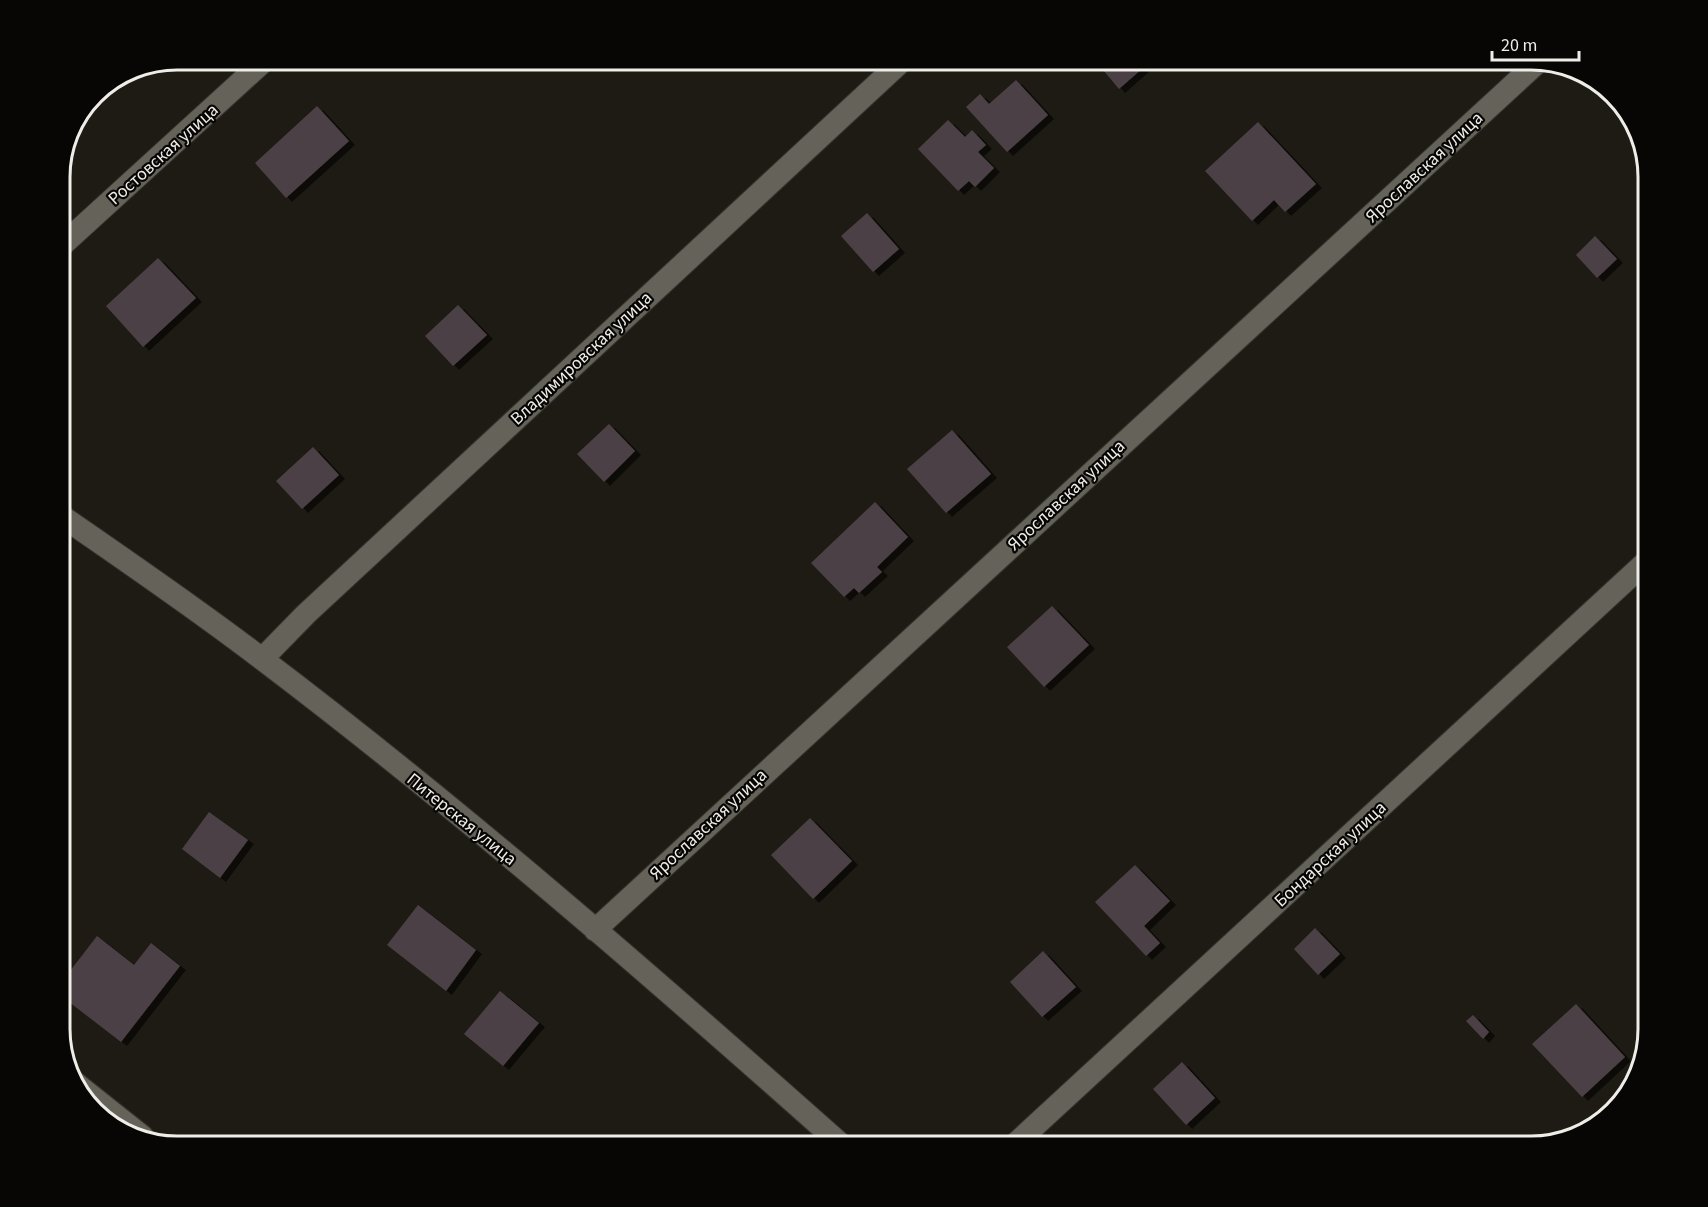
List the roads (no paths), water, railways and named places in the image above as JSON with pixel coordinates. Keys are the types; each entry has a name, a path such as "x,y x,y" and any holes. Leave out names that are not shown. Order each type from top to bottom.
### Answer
{"street":[{"name":"Ростовская улица","path":"71,237 255,70"},
{"name":"Владимировская улица","path":"262,659 306,614 892,70"},
{"name":"Ярославская улица","path":"595,930 1529,70"},
{"name":"Питерская улица","path":"71,524 262,659 453,810 831,1136"},
{"name":"Бондарская улица","path":"1024,1136 1638,569"},
{"path":"98,1101 128,1125"}]}
